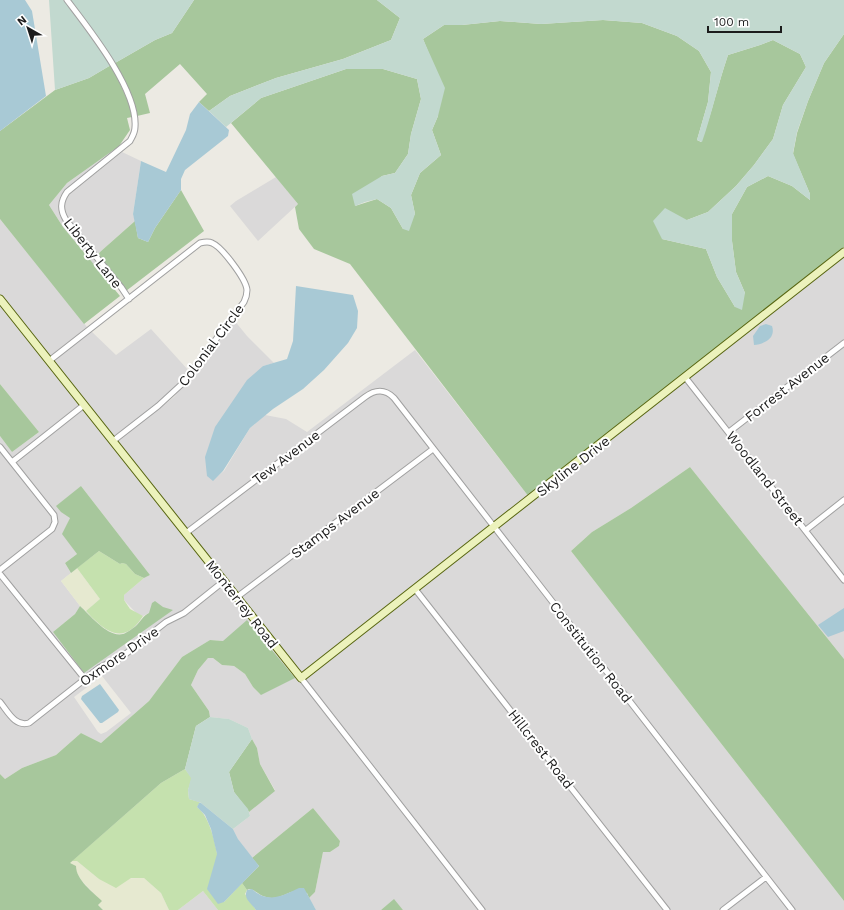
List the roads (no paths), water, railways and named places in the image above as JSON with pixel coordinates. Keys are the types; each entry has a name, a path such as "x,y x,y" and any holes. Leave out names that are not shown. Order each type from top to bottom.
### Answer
{"street":[{"name":"Liberty Lane","path":"67,0 114,66 130,100 135,118 135,129 130,141 67,192 62,199 62,212 66,220 121,287 129,299"},
{"name":"Colonial Circle","path":"49,361 195,246 205,242 212,243 219,247 244,281 247,288 247,294 244,302 183,383 158,406 113,441"},
{"name":"Skyline Drive","path":"301,678 495,528 844,252"},
{"name":"Monterrey Road","path":"0,299 301,678 482,910"},
{"name":"Forrest Avenue","path":"729,432 844,343"},
{"name":"Woodland Street","path":"685,377 844,580"},
{"name":"Tew Avenue","path":"186,533 370,393 381,391 390,394"},
{"name":"Constitution Road","path":"390,394 792,910"},
{"path":"12,462 84,405"},
{"path":"0,447 54,515 55,522 52,529 0,570"},
{"name":"Stamps Avenue","path":"237,597 433,449"},
{"path":"806,530 844,500"},
{"path":"0,574 84,679"},
{"name":"Oxmore Drive","path":"0,702 14,720 20,724 29,723 99,668 123,656 166,622 184,613 224,581"},
{"name":"Hillcrest Road","path":"415,589 666,910"},
{"path":"722,910 766,877"}],"water":[{"path":"0,0 25,0 32,11 46,96 0,131"},
{"path":"199,102 229,130 228,136 185,170 181,179 181,190 155,228 148,242 138,238 133,214 141,161 166,172 186,130 190,114"},
{"path":"296,286 353,295 358,311 357,328 348,343 324,370 303,389 273,409 250,428 223,471 213,481 207,476 205,457 215,427 247,380 263,366 287,359 293,341"},
{"path":"766,324 772,326 773,330 771,337 766,342 754,345 753,336 760,326"},
{"path":"844,608 844,631 828,637 818,625"},
{"path":"100,684 119,710 102,723 100,723 81,699 82,696"},
{"path":"199,803 201,803 233,829 238,839 259,866 224,902 218,904 207,889 217,854 211,829 205,815 197,807"},
{"path":"299,888 304,888 316,910 256,910 248,901 246,896 247,890 252,889 258,894 275,897 287,894"}]}
